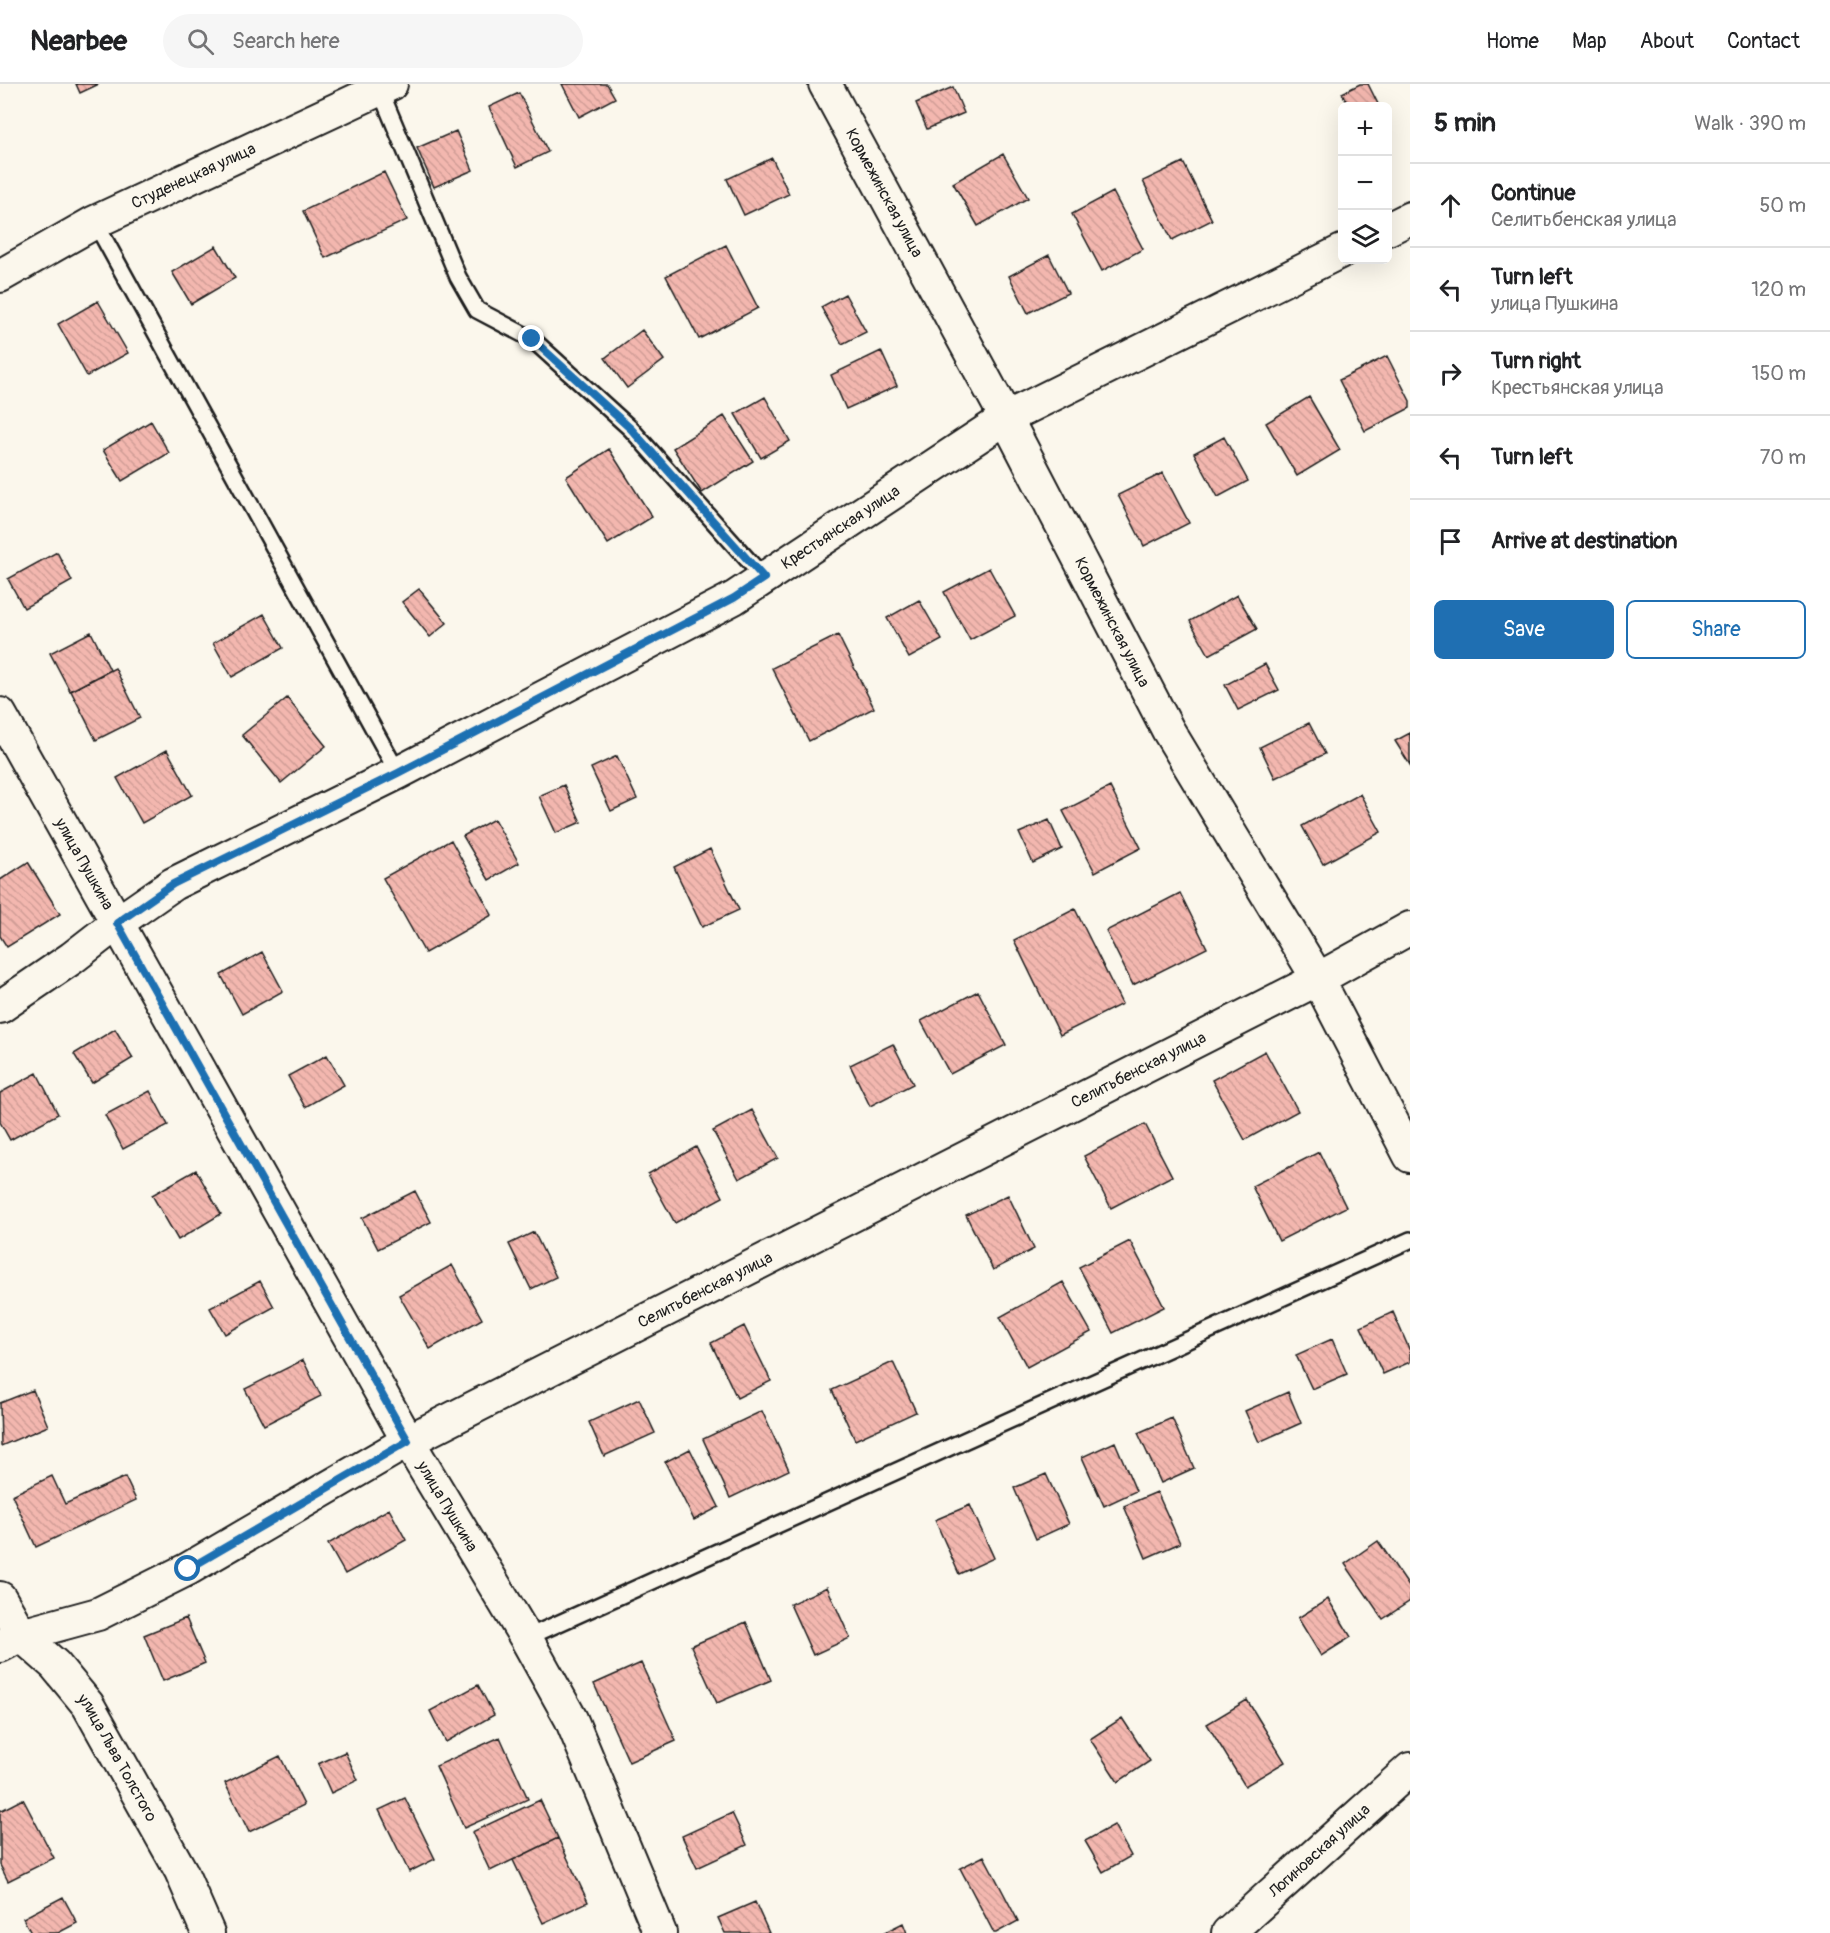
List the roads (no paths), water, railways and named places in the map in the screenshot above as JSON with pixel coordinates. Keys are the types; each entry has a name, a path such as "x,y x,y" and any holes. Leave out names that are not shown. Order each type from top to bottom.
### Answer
{"street":[{"name":"Кормежинская улица","path":"825,84 1006,418 1168,730 1318,979 1410,1156"},
{"name":"Студенецкая улица","path":"0,276 95,222 385,87"},
{"path":"1392,227 1410,218"},
{"name":"Крестьянская улица","path":"0,1007 173,884 398,773 734,598 1006,418 1338,253"},
{"name":"улица Пушкина","path":"0,714 408,1441 571,1719 660,1933"},
{"name":"Селитьбенская улица","path":"11,1640 98,1614 188,1569 408,1441 1318,979 1410,928"},
{"name":"улица Льва Толстого","path":"0,1598 11,1640 55,1665 88,1705 181,1871 208,1933"},
{"name":"Логиновская улица","path":"1228,1933 1410,1768"}],"lane":[{"path":"385,87 458,277 477,310 532,339 631,429 764,578"},
{"path":"95,222 398,773"},
{"path":"525,1638 1410,1240"}]}
